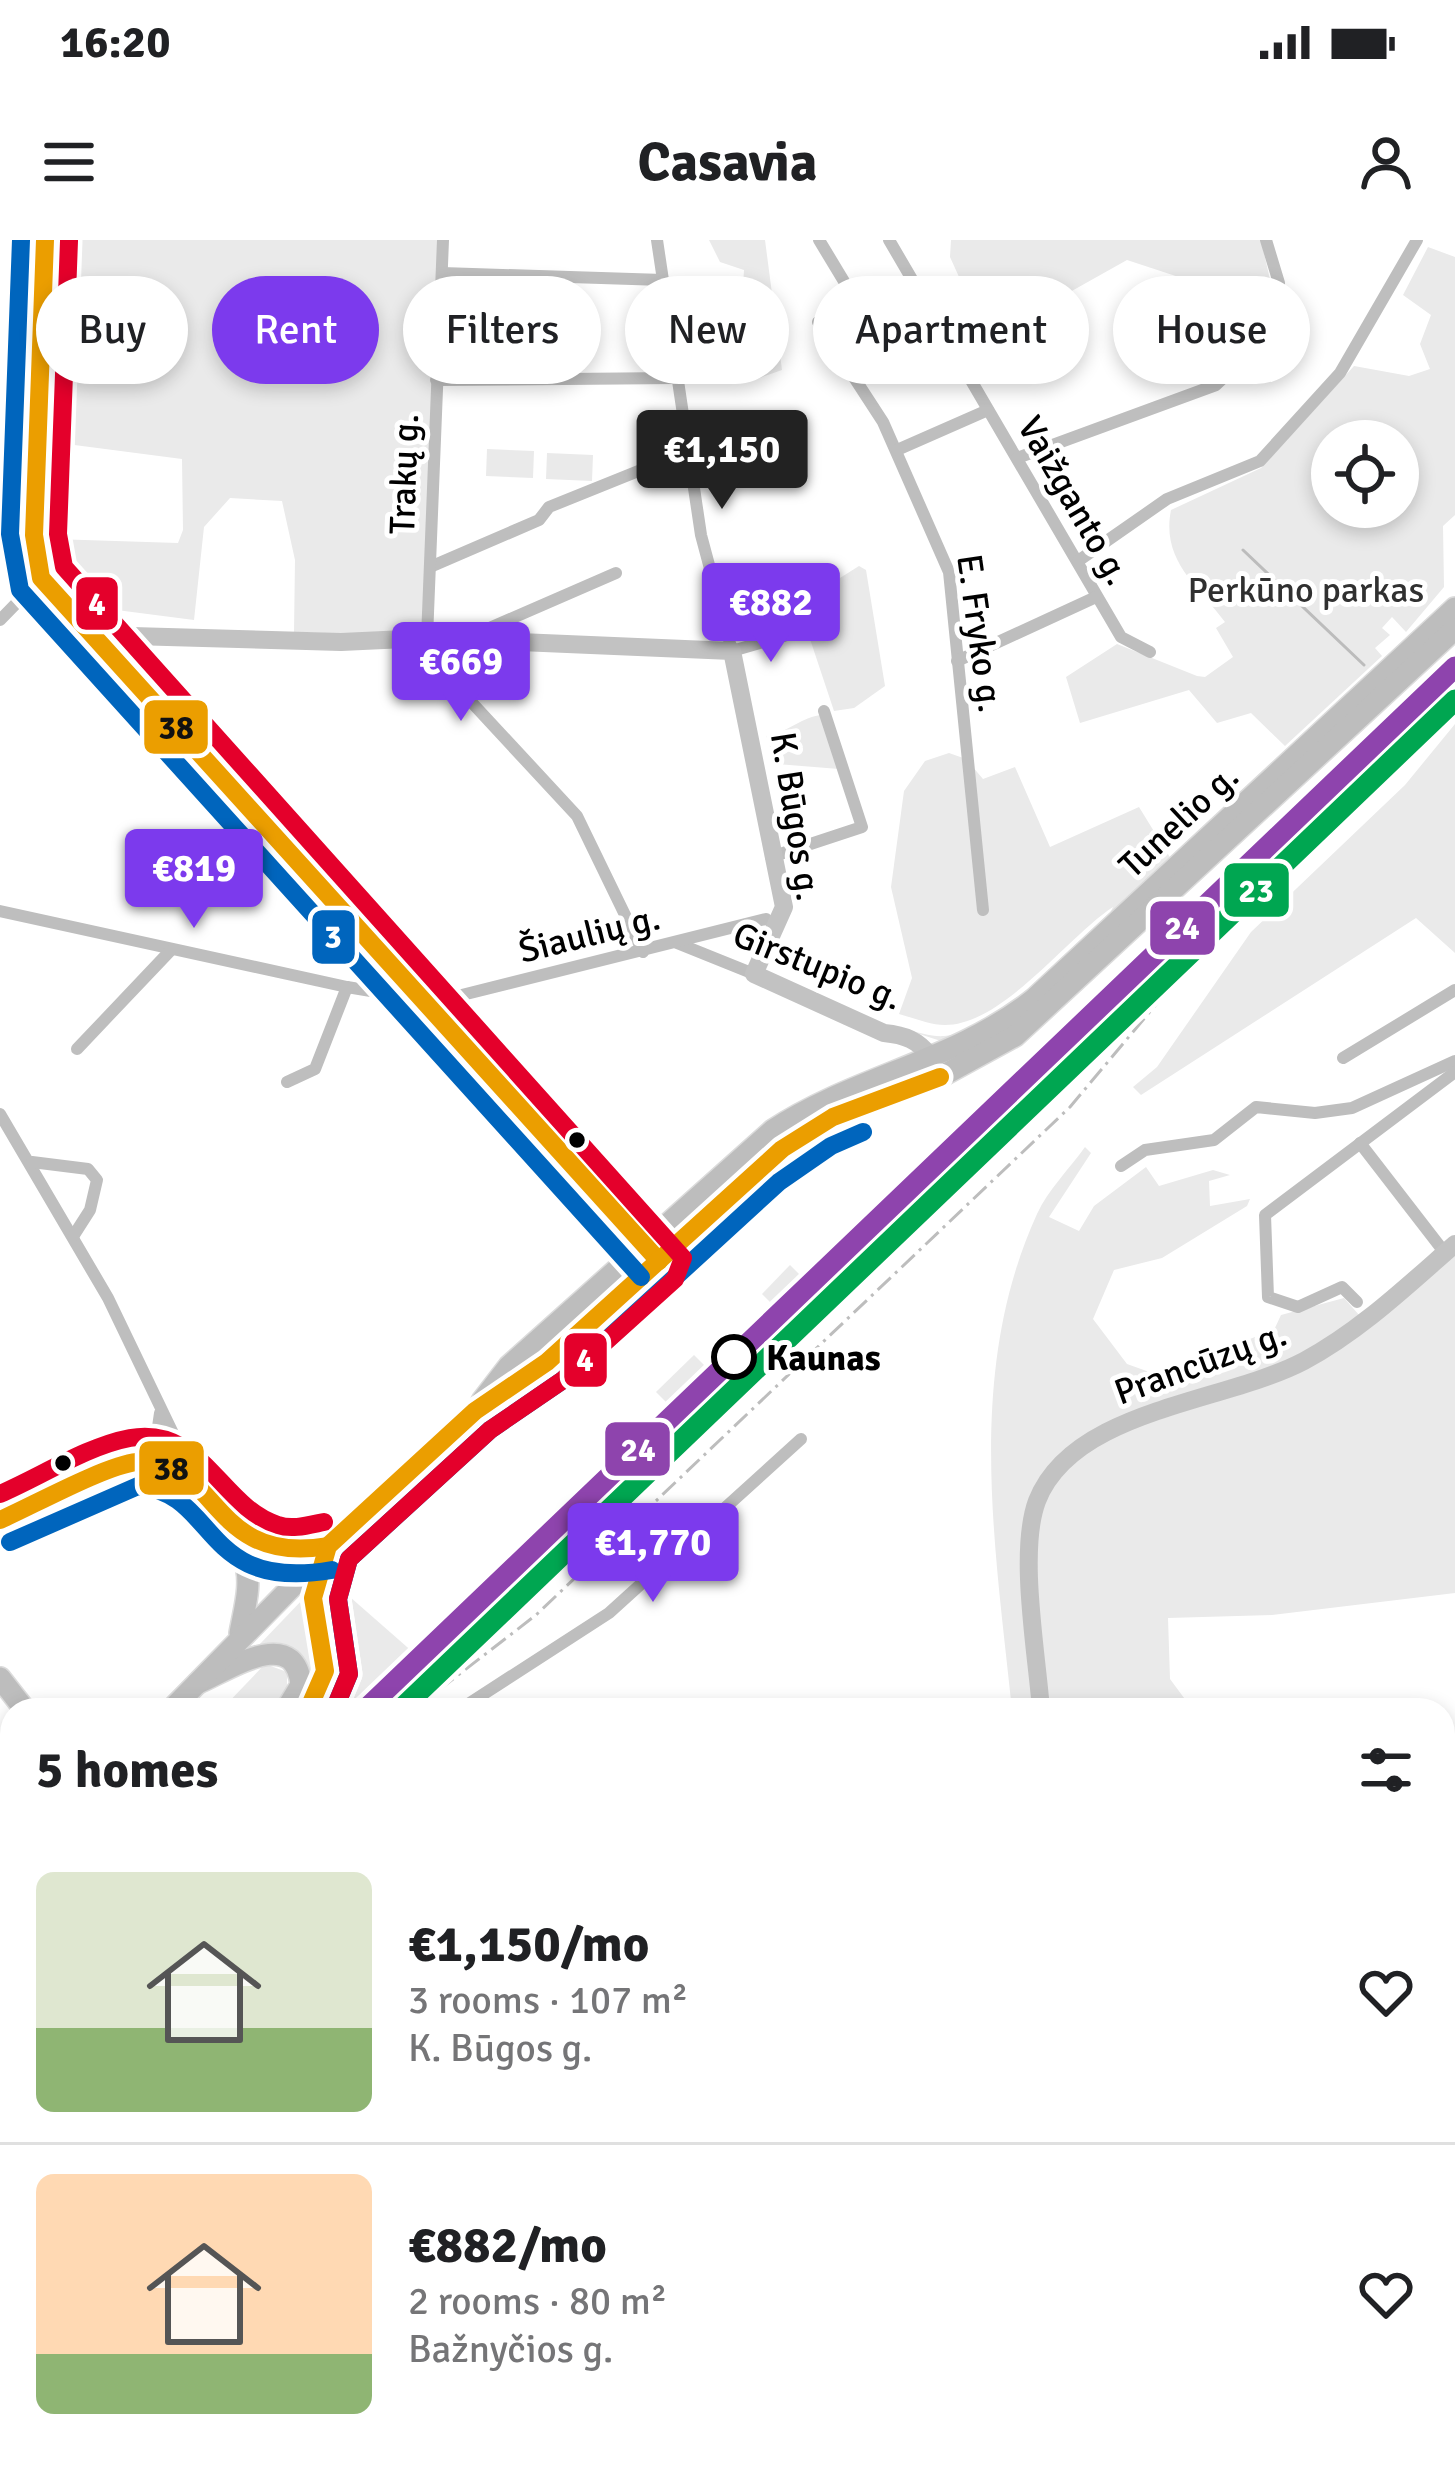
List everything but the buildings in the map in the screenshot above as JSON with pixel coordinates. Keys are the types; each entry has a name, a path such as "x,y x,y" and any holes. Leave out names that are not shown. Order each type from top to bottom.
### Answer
{"main road":[{"path":"46,240 34,535 40,578 659,1261"},
{"name":"Tunelio g.","path":"935,1067 1034,999 1455,608"},
{"name":"Tunelio g.","path":"935,1067 985,1056 1031,1023 1455,629"},
{"path":"182,1698 328,1546 475,1411 547,1362 659,1261 683,1223 803,1110 903,1067 935,1067"},
{"path":"475,1411 502,1372 644,1243 683,1223 819,1125 935,1067"},
{"path":"0,1520 134,1462 153,1462 195,1480 247,1571 240,1634"},
{"path":"218,1513 269,1549 328,1546"},
{"path":"313,1698 325,1671 314,1598 328,1546"},
{"path":"192,1686 264,1652 281,1653 295,1664 301,1685 293,1698"}],"street":[{"name":"Trakų g.","path":"442,276 443,240"},
{"name":"K. Būgos g.","path":"657,240 662,276"},
{"path":"819,240 841,276"},
{"name":"Vaižganto g.","path":"890,240 1121,637 1150,652"},
{"path":"1017,458 1216,385 1278,326 1279,283 1266,240"},
{"path":"1078,561 1167,499 1260,461 1340,373 1418,240"},
{"path":"442,273 625,279"},
{"name":"Trakų g.","path":"428,648 436,384"},
{"name":"K. Būgos g.","path":"678,384 701,535 754,744 783,914 754,974"},
{"name":"E. Fryko g.","path":"856,384 897,450 945,557 982,910"},
{"path":"897,450 988,410"},
{"path":"430,567 538,520 549,507 688,451"},
{"path":"428,648 461,641 616,573"},
{"path":"0,620 40,578"},
{"path":"956,661 1096,597"},
{"path":"461,641 731,651 797,632"},
{"path":"110,659 124,637 428,648 489,644"},
{"path":"428,648 578,816 644,952"},
{"path":"770,857 862,827 824,711"},
{"path":"0,911 346,987 371,991 405,981"},
{"name":"Šiaulių g.","path":"426,1004 766,919"},
{"name":"Girstupio g.","path":"676,943 884,1033 921,1044 935,1067"},
{"path":"77,1049 170,950"},
{"path":"287,1082 315,1069 346,987"},
{"path":"1343,1058 1455,990"},
{"path":"884,1033 902,1050 903,1067"},
{"path":"1121,1166 1145,1150 1214,1140 1256,1107 1332,1113 1455,1061"},
{"path":"1357,1302 1342,1287 1298,1307 1268,1297 1264,1215 1455,1072"},
{"path":"0,1114 74,1235 195,1480"},
{"path":"1360,1143 1450,1249"},
{"path":"32,1162 88,1169 98,1180 90,1210 74,1235"},
{"name":"Prancūzų g.","path":"1040,1698 1032,1520 1046,1484 1078,1447 1301,1362 1366,1320 1450,1249"},
{"path":"153,1462 160,1406"},
{"path":"478,1698 609,1613 800,1439"}],"green space":[{"path":"68,240 438,240 437,276 403,276 403,384 433,384 424,624 418,636 294,632 295,560 282,501 230,498 204,527 194,620 101,608 57,553 53,539 178,543 183,530 182,459 59,443 61,384 188,384 188,276 66,275"},
{"path":"709,240 765,240 770,276 744,276 744,270 720,262"},
{"path":"951,240 1261,240 1269,276 1176,276 1127,260 1089,281 1089,276 959,276 950,257"},
{"name":"Perkūno parkas","path":"1428,247 1455,257 1455,515 1443,526 1444,587 1406,632 1392,617 1382,628 1390,635 1375,648 1382,656 1285,746 1251,713 1217,723 1189,690 1080,723 1066,677 1117,644 1205,677 1233,657 1216,628 1225,622 1176,558 1169,528 1171,510 1261,468 1354,366 1409,376 1430,369 1420,344 1431,315 1403,295"},
{"path":"487,449 534,451 533,478 486,476"},
{"path":"547,453 593,455 592,481 546,479"},
{"path":"859,566 866,570 885,686 854,708 834,711 804,621 835,611 832,583"},
{"path":"823,715 839,769 777,764 766,736"},
{"path":"1455,724 1455,953 1416,918 1141,1095 1133,1087 1157,1067 1251,932 1405,785"},
{"path":"949,753 966,759 983,779 1015,767 1050,847 1139,807 1171,859 1263,777 1100,927 1113,907 1012,996 967,1021 939,1025 899,1014 912,978 891,887 904,791 925,761"},
{"path":"1024,997 1005,1014 947,1043 907,1030 939,1036 966,1031"},
{"path":"1085,1147 1091,1153 1049,1217 1079,1231 1094,1206 1146,1167 1159,1186 1213,1170 1230,1175 1209,1181 1210,1206 1250,1199 1247,1206 1162,1258 1114,1270 1093,1319 1127,1364 1155,1374 1274,1330 1281,1315 1344,1298 1360,1316 1455,1252 1455,1593 1272,1615 1168,1618 1170,1679 1184,1698 1011,1698 993,1522 993,1397 1000,1335 1015,1274 1037,1214"},
{"path":"790,1265 802,1277 773,1305 762,1294"},
{"path":"694,1355 705,1366 667,1403 656,1392"},
{"path":"225,1482 257,1514 307,1529 294,1543 270,1538 242,1514 220,1484"},
{"path":"326,1576 415,1654 373,1698 333,1698 337,1692 320,1596"},
{"path":"306,1596 316,1649 314,1690 279,1646 258,1646"},
{"path":"265,1664 287,1672 287,1692 281,1698 232,1698"}],"waterway":[{"path":"1243,550 1364,665"}],"railway":[{"path":"429,1698 536,1615 1070,1107 1273,865 1455,687"}],"transit line":[{"name":"3","path":"21,240 10,534 20,590 641,1277"},
{"name":"38","path":"45,240 34,535 41,578 659,1261"},
{"name":"4","path":"69,241 58,534 64,567 683,1258 675,1279 563,1380 490,1430 349,1559 338,1599 349,1674 339,1698"},
{"name":"24","path":"378,1698 1455,667"},
{"name":"23","path":"413,1698 1455,700"},
{"name":"38","path":"313,1698 325,1671 313,1598 328,1546 475,1411 547,1362 782,1149 833,1117 940,1077"},
{"name":"3","path":"339,1698 349,1674 338,1599 349,1559 490,1430 563,1380 779,1182 831,1146 863,1132"},
{"name":"4","path":"0,1494 97,1448 130,1438 155,1437 194,1455 258,1516 289,1527 324,1522"},
{"name":"38","path":"0,1520 124,1465 164,1464 184,1475 236,1527 259,1541 289,1548 328,1546"},
{"name":"3","path":"10,1542 138,1486 184,1505 234,1555 257,1568 289,1573 332,1570"}],"place":[{"name":"Kaunas","path":"734,1357"}]}
